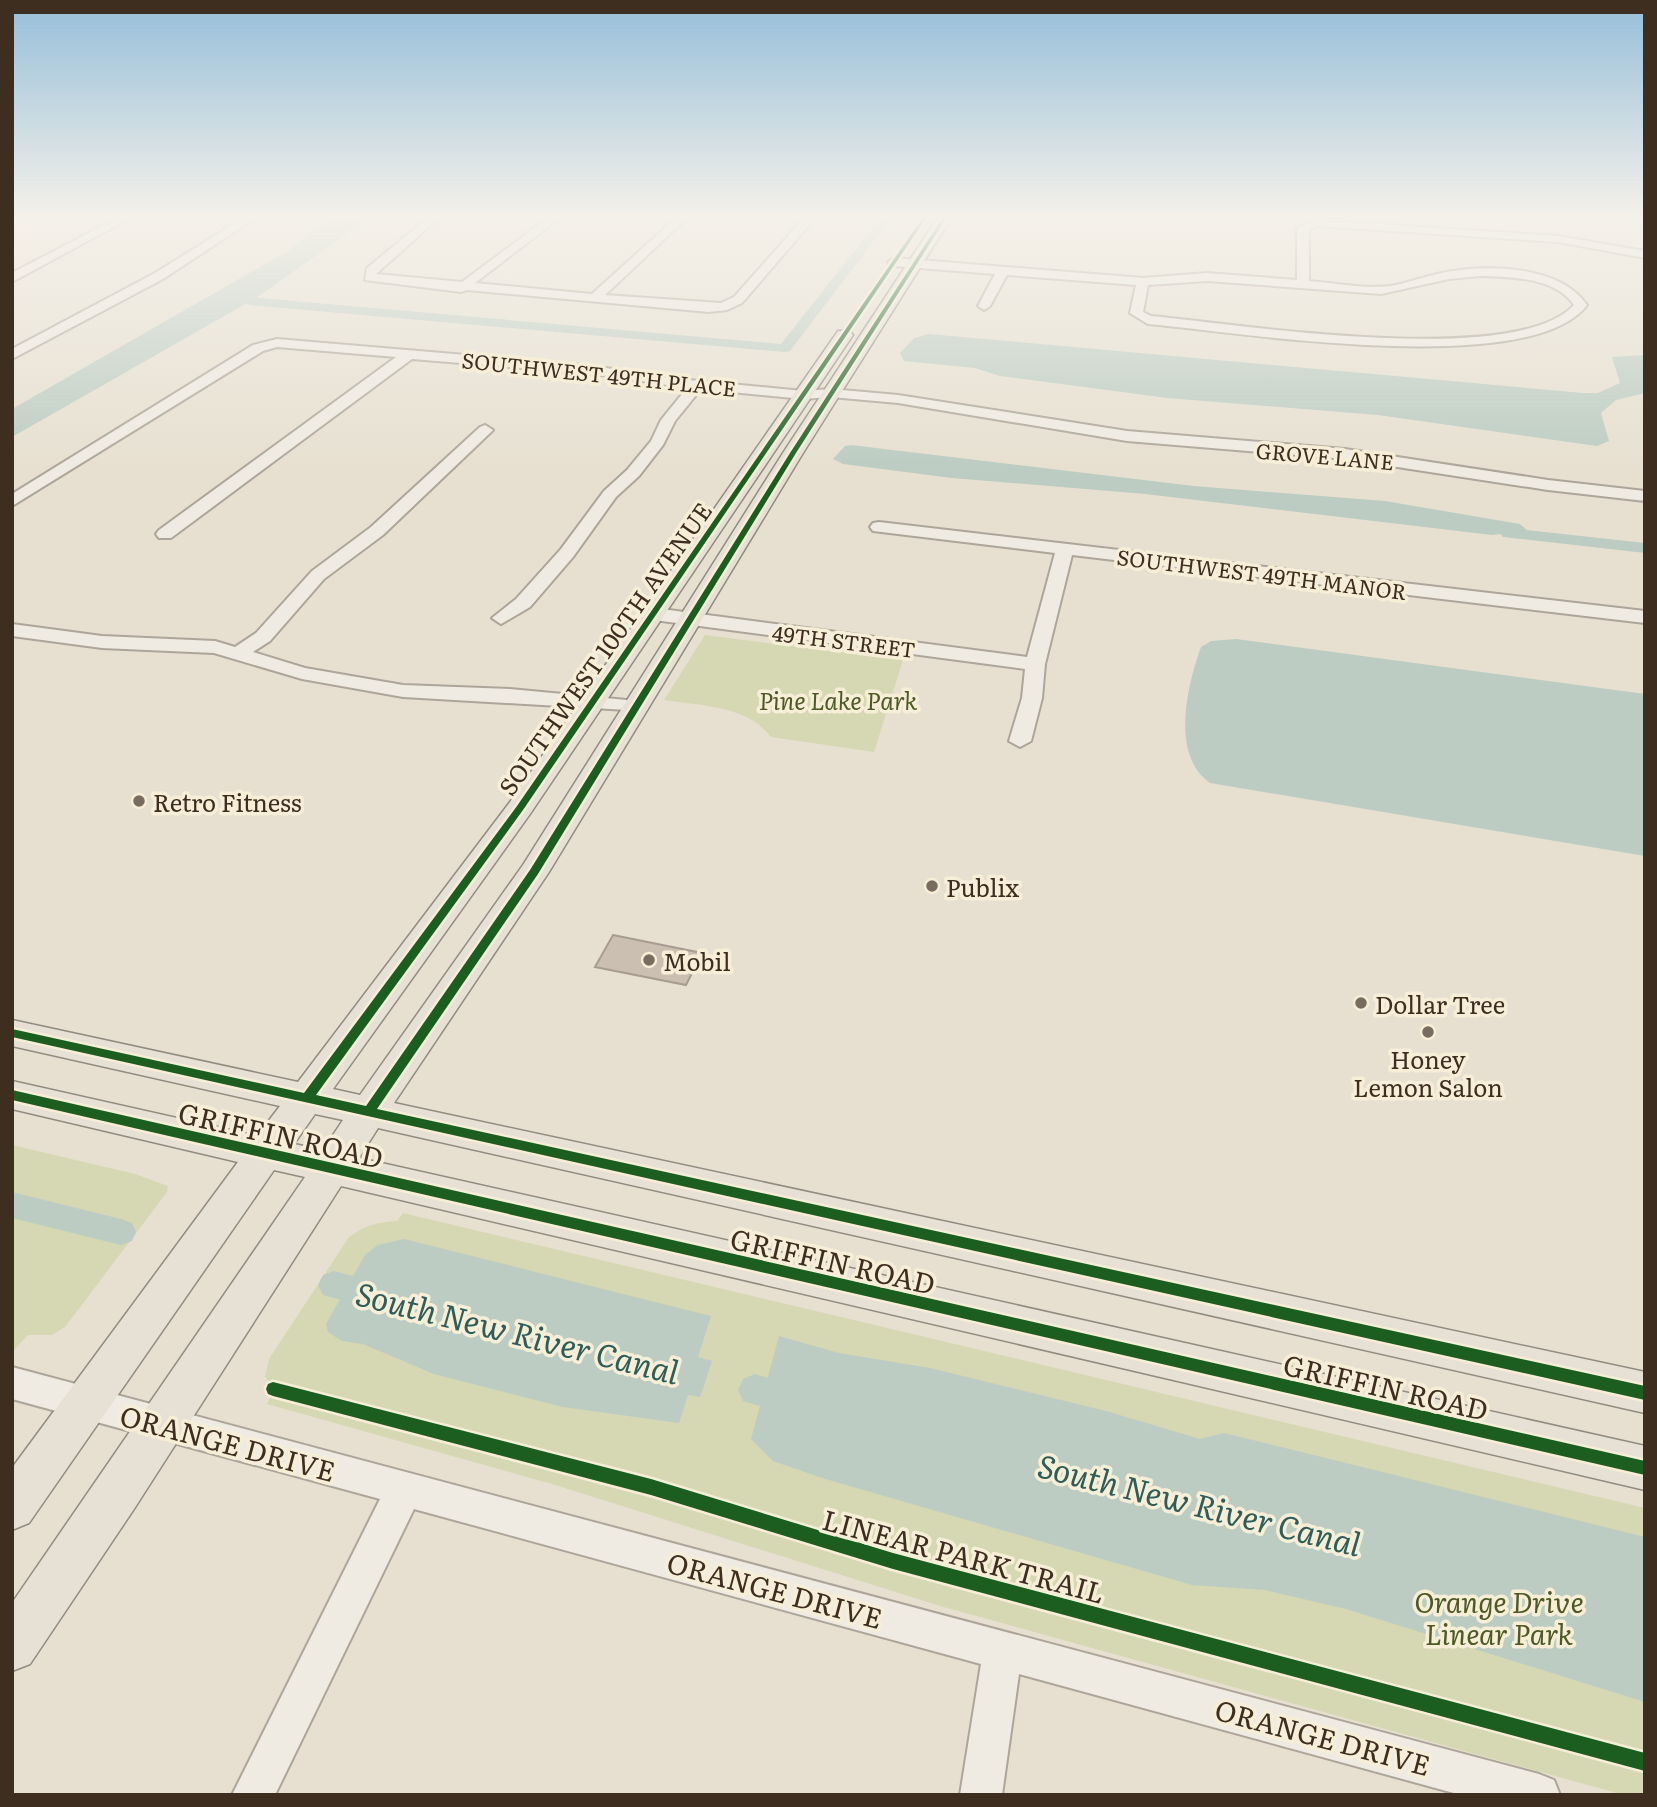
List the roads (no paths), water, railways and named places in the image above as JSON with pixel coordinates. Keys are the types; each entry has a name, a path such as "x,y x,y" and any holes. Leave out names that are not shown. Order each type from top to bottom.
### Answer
{"main road":[{"name":"SOUTHWEST 100TH AVENUE","path":"12,1507 593,703 867,301"},
{"name":"SOUTHWEST 100TH AVENUE","path":"12,1646 163,1425 369,1111 534,872 890,301"},
{"name":"GRIFFIN ROAD","path":"12,1033 1645,1393"},
{"name":"GRIFFIN ROAD","path":"12,1095 1645,1468"}],"street":[{"path":"12,355 112,301"},
{"path":"620,301 723,307 735,301"},
{"path":"984,306 987,301"},
{"path":"1138,301 1138,316 1148,320 1420,344 1498,340 1524,334 1570,317 1580,310 1579,301"},
{"name":"SOUTHWEST 49TH PLACE","path":"12,501 266,342 596,370 697,385 803,395"},
{"path":"165,534 409,354"},
{"path":"501,618 523,603 567,553 610,494 633,473 658,442 668,420 697,385"},
{"name":"GROVE LANE","path":"803,395 1170,442 1345,454 1548,485 1645,496"},
{"path":"240,652 263,636 317,575 377,531 485,430"},
{"name":"SOUTHWEST 49TH MANOR","path":"879,527 1645,617"},
{"path":"1020,741 1032,698 1035,664 1065,550"},
{"name":"49TH STREET","path":"654,614 1035,664"},
{"path":"12,630 79,640 204,646 240,652 302,673 403,691 510,695 637,707"},
{"name":"ORANGE DRIVE","path":"12,1383 1539,1795"},
{"path":"253,1795 404,1490"},
{"path":"981,1795 1003,1649"}],"water":[{"path":"200,301 250,301 12,437 12,409"},
{"path":"929,334 1583,393 1598,393 1620,383 1612,357 1645,355 1645,393 1616,400 1601,413 1609,441 1597,446 1378,415 1167,398 1000,376 975,368 904,361 900,353 914,338"},
{"path":"845,446 1194,486 1385,501 1520,524 1528,531 1492,535 1145,494 952,478 843,464 833,459"},
{"path":"1236,639 1645,694 1645,856 1210,783 1198,771 1190,755 1186,738 1187,700 1201,647 1211,641"},
{"path":"404,1239 711,1316 698,1357 712,1361 700,1397 688,1395 679,1423 563,1407 434,1374 363,1344 342,1341 328,1332 326,1324 365,1255 378,1245"},
{"path":"779,1336 839,1353 930,1368 1106,1411 1200,1439 1224,1433 1645,1537 1645,1702 1346,1609 1265,1590 1192,1585 822,1478 773,1461 751,1439"}],"waterway":[{"path":"253,301 785,348 821,301"},
{"path":"1509,533 1645,548"},
{"name":"South New River Canal","path":"12,1205 121,1232"},
{"name":"South New River Canal","path":"334,1285 378,1296"},
{"name":"South New River Canal","path":"755,1390 796,1401"}],"place":[{"name":"Retro Fitness","path":"139,801"},
{"name":"Publix","path":"932,886"},
{"name":"Mobil","path":"649,960"},
{"name":"Dollar Tree","path":"1361,1003"},
{"name":"Honey Lemon Salon","path":"1428,1032"}],"park label":[{"name":"Pine Lake Park","path":"838,699"},
{"name":"Orange Drive Linear Park","path":"1499,1617"}]}
